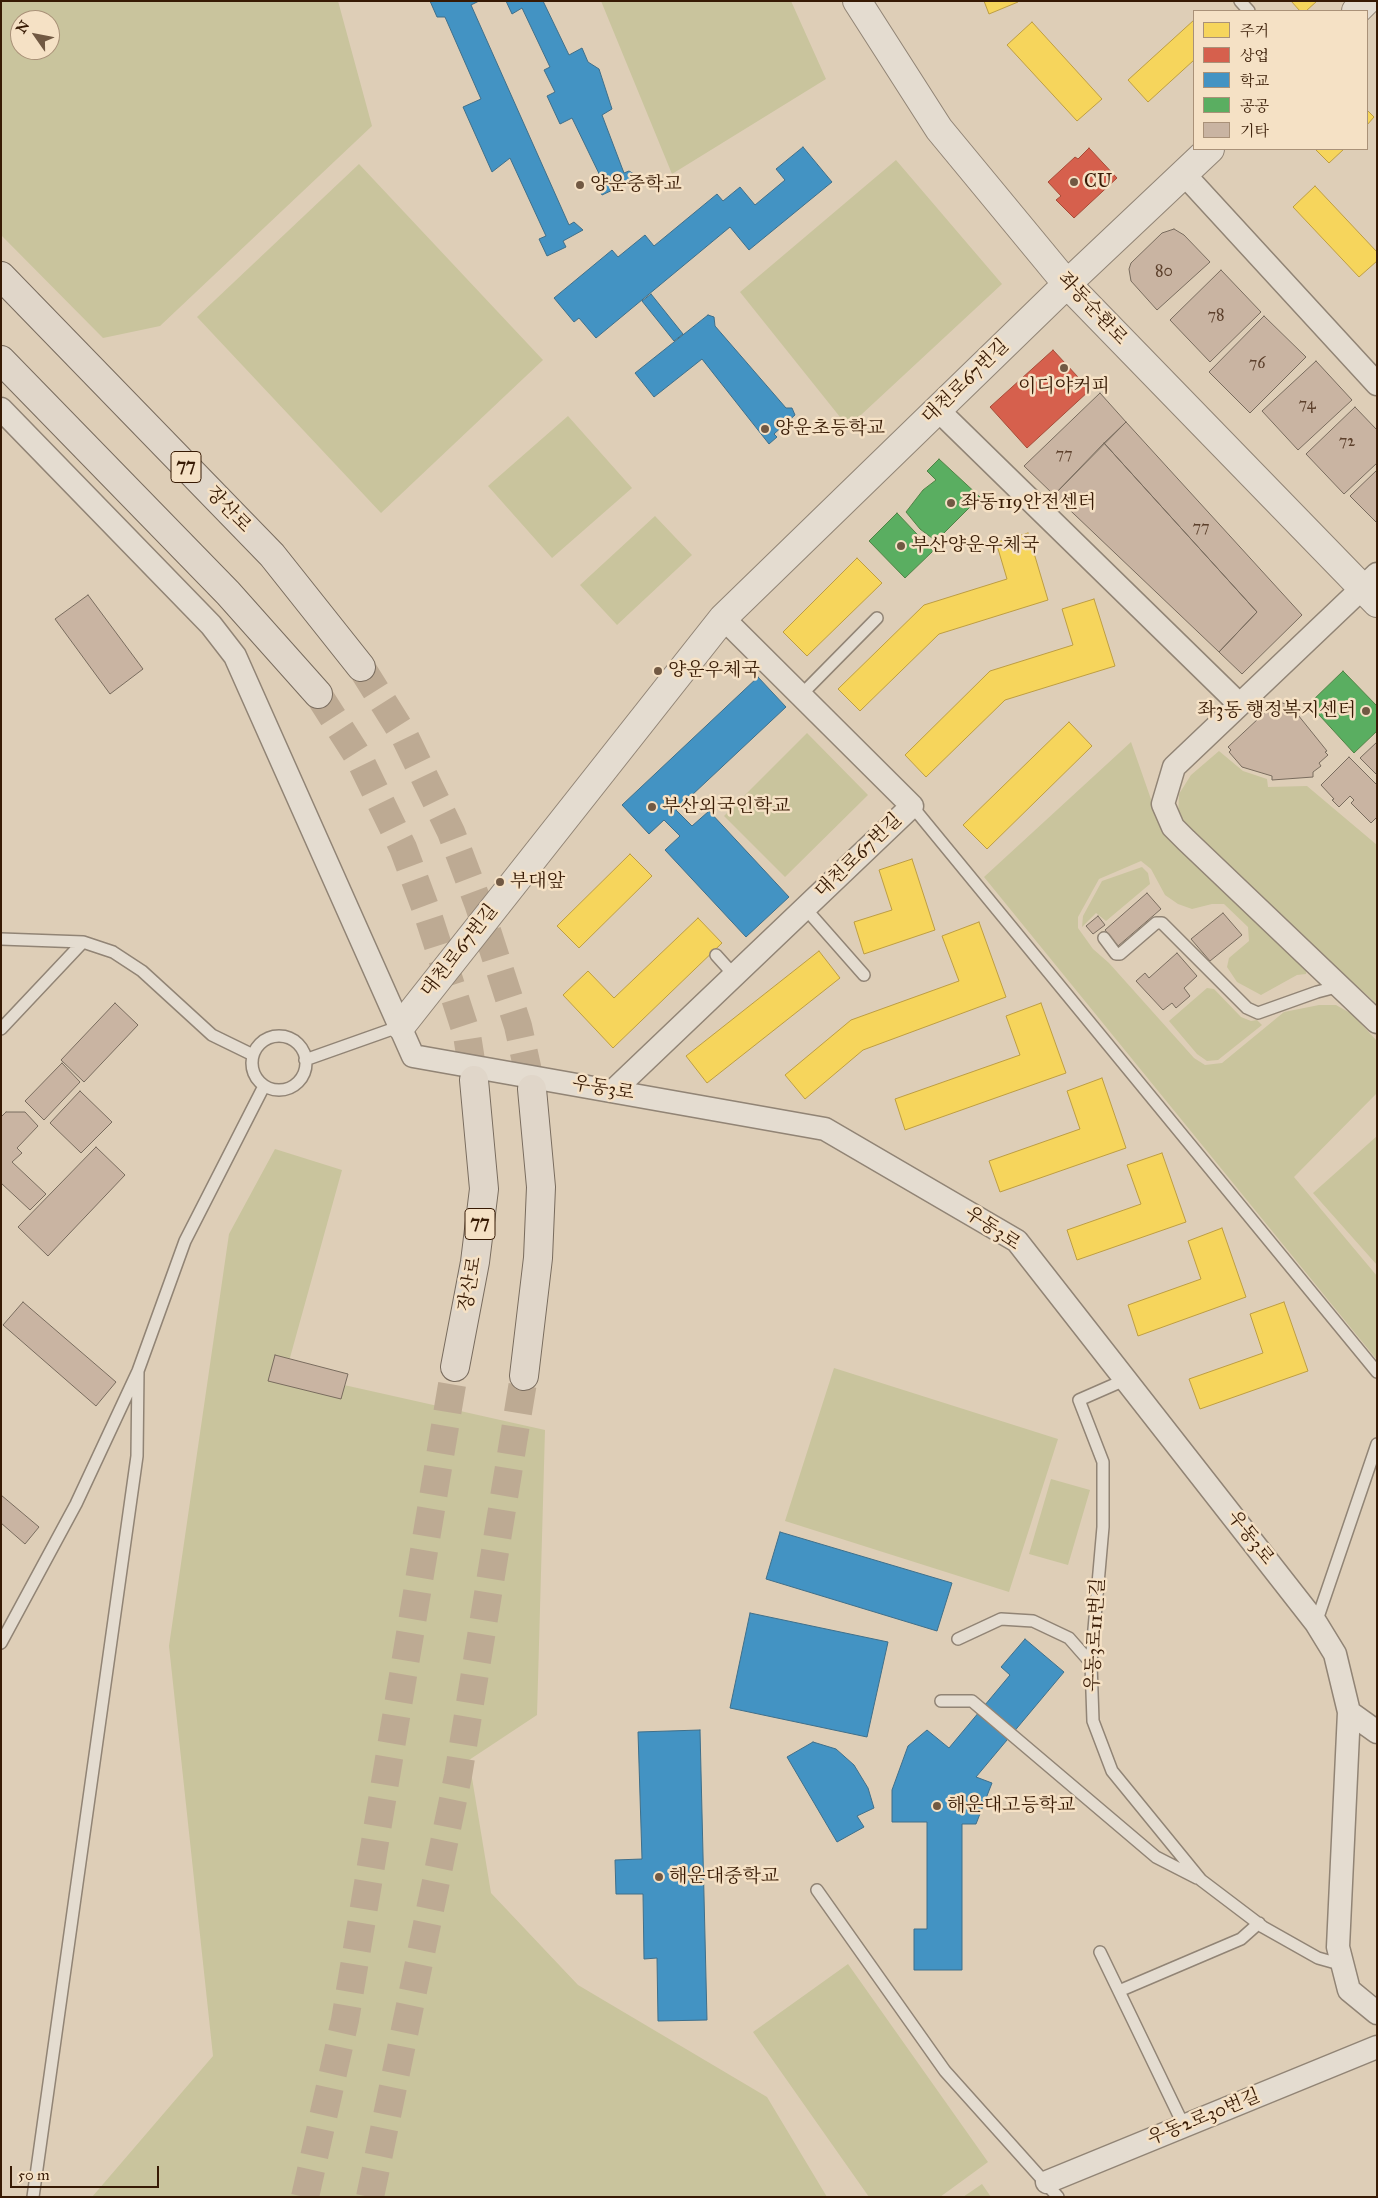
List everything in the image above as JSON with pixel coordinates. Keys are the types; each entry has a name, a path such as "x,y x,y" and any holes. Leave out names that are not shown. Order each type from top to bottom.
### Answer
{"highway":[{"name":"장산로","path":"1,276 272,555 361,668"},
{"path":"1,360 228,593 318,694"},
{"name":"장산로","path":"455,1368 475,1262 484,1189 474,1080"},
{"path":"524,1376 538,1258 541,1188 532,1089"}],"street":[{"name":"좌동순환로","path":"857,1 939,129 1067,284 1372,588 1239,704 1174,767 1163,804 1173,827 1377,1022"},
{"path":"1357,10 1366,1"},
{"name":"대천로67번길","path":"401,1026 723,618 1067,284 1209,150"},
{"path":"1184,174 1377,384"},
{"path":"1,409 211,625 234,656 401,1026"},
{"path":"938,410 1239,704"},
{"name":"대천로67번길","path":"613,1091 912,806 723,618"},
{"name":"우동3로","path":"401,1026 414,1056 825,1129 1017,1241 1127,1379 1316,1623 1335,1654 1349,1712"},
{"path":"1349,1712 1377,1732"},
{"path":"1349,1712 1338,1947 1349,1990 1377,2012"},
{"name":"우동2로30번길","path":"1053,2190 1184,2126 1377,2047"}],"lane":[{"path":"801,695 877,618"},
{"path":"912,806 1377,1372"},
{"path":"805,908 864,975"},
{"path":"1104,938 1116,954 1120,954 1156,923 1162,923 1246,1008 1258,1013 1316,992 1341,986"},
{"path":"1,939 83,942 113,952 142,971 212,1035 253,1055"},
{"path":"1,1029 83,942"},
{"path":"716,955 734,975"},
{"path":"305,1060 401,1026"},
{"path":"281,1036 297,1044 305,1060 302,1077 289,1088 272,1089 264,1086 253,1072 253,1055 264,1041 281,1036"},
{"path":"3,1637 76,1504 138,1371 185,1241 264,1086"},
{"path":"33,2197 137,1456 138,1371"},
{"name":"우동3로11번길","path":"1127,1379 1079,1400 1103,1462 1103,1527 1091,1663 1093,1721 1112,1771 1201,1880 1259,1923 1318,1958 1343,1965"},
{"path":"1316,1623 1377,1444"},
{"path":"958,1639 1001,1619 1033,1621 1069,1638 1091,1663"},
{"path":"941,1701 972,1700 1156,1857 1201,1880"},
{"path":"817,1890 945,2071 1053,2190"},
{"path":"1119,1991 1241,1939 1259,1923"},
{"path":"1100,1952 1184,2126"}],"shaded area":[{"path":"1,1 338,1 372,126 160,326 103,338 1,235"},
{"path":"601,1 791,1 826,79 672,174"},
{"path":"896,160 1002,284 848,427 740,292"},
{"path":"359,164 543,360 381,513 197,317"},
{"path":"568,416 632,488 552,558 488,486"},
{"path":"655,516 692,555 617,625 580,585"},
{"path":"807,733 868,795 785,877 724,816"},
{"path":"1131,742 1160,825 1307,966 1306,974 1297,975 1261,995 1237,982 1227,967 1229,958 1249,941 1248,927 1224,904 1212,904 1192,909 1178,904 1165,895 1151,869 1141,861 1099,879 1078,917 1078,928 1093,949 1109,963 1194,1058 1205,1065 1222,1063 1284,1012 1319,1005 1336,1005 1352,1014 1377,1041 1377,1093 1294,1177 1377,1276 1377,1360 984,877"},
{"path":"1219,751 1243,771 1267,779 1268,787 1307,786 1377,845 1377,1004 1195,841 1178,818 1179,794 1191,775"},
{"path":"1142,867 1148,873 1150,884 1106,921 1096,913 1082,927 1083,916 1102,881"},
{"path":"1207,988 1214,989 1241,1017 1251,1021 1257,1020 1262,1025 1218,1060 1207,1061 1197,1054 1169,1021"},
{"path":"1377,1136 1377,1265 1313,1193"},
{"path":"275,1149 342,1170 286,1372 545,1430 537,1715 469,1760 491,1893 578,1985 767,2097 827,2197 92,2197 213,2056 169,1646 229,1234"},
{"path":"834,1368 1058,1439 1009,1592 785,1521"},
{"path":"1051,1479 1090,1490 1068,1565 1029,1554"},
{"path":"848,1964 988,2162 940,2197 869,2197 753,2032"},
{"path":"982,2184 991,2197 963,2197"}],"building: 주거":[{"path":"984,1 1018,1 1018,2 989,14"},
{"path":"1291,1 1317,1 1307,10 1299,10"},
{"path":"1193,21 1193,61 1148,102 1128,80"},
{"path":"1032,22 1102,99 1077,121 1007,45"},
{"path":"1368,111 1374,117 1368,124"},
{"path":"1316,150 1343,150 1329,163"},
{"path":"1315,186 1377,252 1377,261 1359,277 1293,207"},
{"path":"1028,533 1048,600 939,634 860,711 838,689 924,605 1007,579 996,542"},
{"path":"857,558 882,583 807,656 783,632"},
{"path":"1094,599 1115,666 1005,700 926,777 905,755 990,671 1073,645 1062,609"},
{"path":"1069,722 1092,746 987,849 963,825"},
{"path":"630,854 652,876 579,948 557,926"},
{"path":"912,859 935,930 864,954 854,922 892,910 879,870"},
{"path":"698,918 722,943 613,1048 563,995 588,971 614,998"},
{"path":"979,922 1006,997 863,1050 805,1099 785,1075 851,1020 959,981 942,936"},
{"path":"819,951 840,978 707,1083 686,1056"},
{"path":"1041,1003 1066,1073 905,1130 895,1099 1020,1055 1006,1016"},
{"path":"1102,1078 1126,1148 1000,1192 989,1161 1080,1129 1067,1091"},
{"path":"1162,1153 1186,1222 1077,1260 1067,1230 1141,1204 1127,1165"},
{"path":"1222,1228 1246,1297 1138,1336 1128,1305 1201,1279 1188,1241"},
{"path":"1284,1302 1308,1371 1200,1409 1189,1379 1263,1353 1250,1314"}],"building: 상업":[{"path":"1089,148 1117,178 1074,218 1056,200 1061,196 1048,182 1075,157 1078,159"},
{"path":"1053,350 1090,390 1027,448 990,407"}],"building: 학교":[{"path":"430,1 479,1 471,5 569,225 574,222 583,230 563,241 566,247 547,256 539,239 546,236 510,158 492,172 463,107 481,99 445,17 437,17"},
{"path":"506,1 543,1 569,55 582,48 588,62 599,69 612,109 602,115 624,173 629,171 634,174 632,181 602,195 600,191 606,188 572,118 560,124 547,96 555,92 544,70 550,67 522,8 512,14"},
{"path":"803,147 832,182 749,250 730,227 596,338 579,318 574,322 554,298 612,250 618,257 645,235 654,246 717,194 723,201 740,187 755,205 785,180 776,169"},
{"path":"651,294 683,334 674,341 642,301"},
{"path":"708,315 714,317 715,326 786,408 792,408 795,415 774,434 777,437 769,444 702,359 654,397 635,373"},
{"name":"부산외국인학교","path":"758,677 786,707 676,810 692,826 709,811 789,897 746,937 665,850 680,836 664,820 649,834 622,805"},
{"path":"780,1532 952,1583 937,1631 766,1579"},
{"path":"750,1613 888,1642 867,1737 730,1708"},
{"name":"해운대고등학교","path":"1025,1639 1064,1672 976,1777 992,1783 976,1824 962,1824 962,1970 914,1970 914,1929 927,1929 927,1822 892,1822 892,1790 908,1746 927,1730 949,1748 1010,1675 1001,1667"},
{"name":"해운대중학교","path":"700,1730 707,2020 658,2021 657,1958 644,1959 643,1894 616,1894 615,1860 642,1859 638,1732"},
{"path":"813,1742 836,1749 854,1765 868,1788 874,1808 857,1816 864,1827 837,1842 787,1757"}],"building: 공공":[{"path":"939,459 980,497 936,541 920,529 906,512 923,490 936,480 927,471"},
{"name":"부산양운우체국","path":"897,513 933,551 905,578 869,541"},
{"path":"1343,671 1377,706 1377,731 1354,753 1309,704"}],"building: 기타":[{"path":"1174,229 1184,235 1210,262 1157,310 1131,281 1129,269 1131,263 1162,233"},
{"path":"1221,270 1261,312 1210,362 1170,320"},
{"path":"1264,316 1306,357 1250,413 1209,372"},
{"path":"1316,361 1352,400 1298,450 1262,411"},
{"path":"1100,393 1126,422 1054,495 1024,466"},
{"path":"1355,407 1377,430 1377,463 1344,494 1306,454"},
{"path":"1126,422 1302,615 1242,674 1219,652 1257,612 1104,443"},
{"path":"1104,443 1257,612 1219,652 1054,495"},
{"path":"1377,470 1377,523 1350,496"},
{"path":"88,595 143,669 110,694 55,619"},
{"path":"1280,702 1288,705 1291,712 1294,710 1327,751 1325,752 1328,755 1319,763 1321,766 1313,772 1313,777 1272,780 1272,776 1242,767 1229,752 1231,750 1228,747 1275,703"},
{"path":"1377,742 1377,775 1360,758"},
{"path":"1349,757 1377,785 1377,817 1371,823 1351,803 1354,800 1350,796 1339,807 1321,785"},
{"path":"1147,893 1161,909 1118,946 1105,930"},
{"path":"1223,913 1242,935 1210,961 1191,939"},
{"path":"1098,916 1105,925 1093,934 1086,926"},
{"path":"1177,953 1197,976 1184,988 1190,996 1176,1008 1172,1003 1163,1010 1136,981 1145,973 1149,978"},
{"path":"115,1003 138,1025 84,1082 61,1060"},
{"path":"62,1063 80,1082 44,1120 25,1101"},
{"path":"80,1091 112,1122 81,1153 50,1123"},
{"path":"6,1112 25,1112 38,1126 17,1148 22,1153 12,1162 46,1194 30,1210 1,1183 1,1117"},
{"path":"96,1147 125,1175 48,1256 18,1227"},
{"path":"23,1302 116,1382 96,1406 3,1325"},
{"path":"275,1355 348,1374 341,1399 268,1381"},
{"path":"1,1495 39,1527 25,1544 1,1523"}],"tunnel":[{"path":"361,667 405,737 451,832 478,903 518,1026 532,1089"},
{"path":"318,694 359,758 403,848 428,915 467,1035 474,1080"},
{"path":"305,2197 345,2020 455,1367"},
{"path":"370,2197 458,1776 524,1376"}],"place":[{"name":"CU","path":"1074,182"},
{"name":"양운중학교","path":"580,185"},
{"name":"이디야커피","path":"1064,368"},
{"name":"양운초등학교","path":"765,429"},
{"name":"좌동119안전센터","path":"951,503"},
{"name":"부산양운우체국","path":"901,546"},
{"name":"양운우체국","path":"658,671"},
{"name":"좌3동 행정복지센터","path":"1366,711"},
{"name":"부산외국인학교","path":"652,807"},
{"name":"부대앞","path":"500,882"},
{"name":"해운대고등학교","path":"937,1806"},
{"name":"해운대중학교","path":"659,1877"}]}
